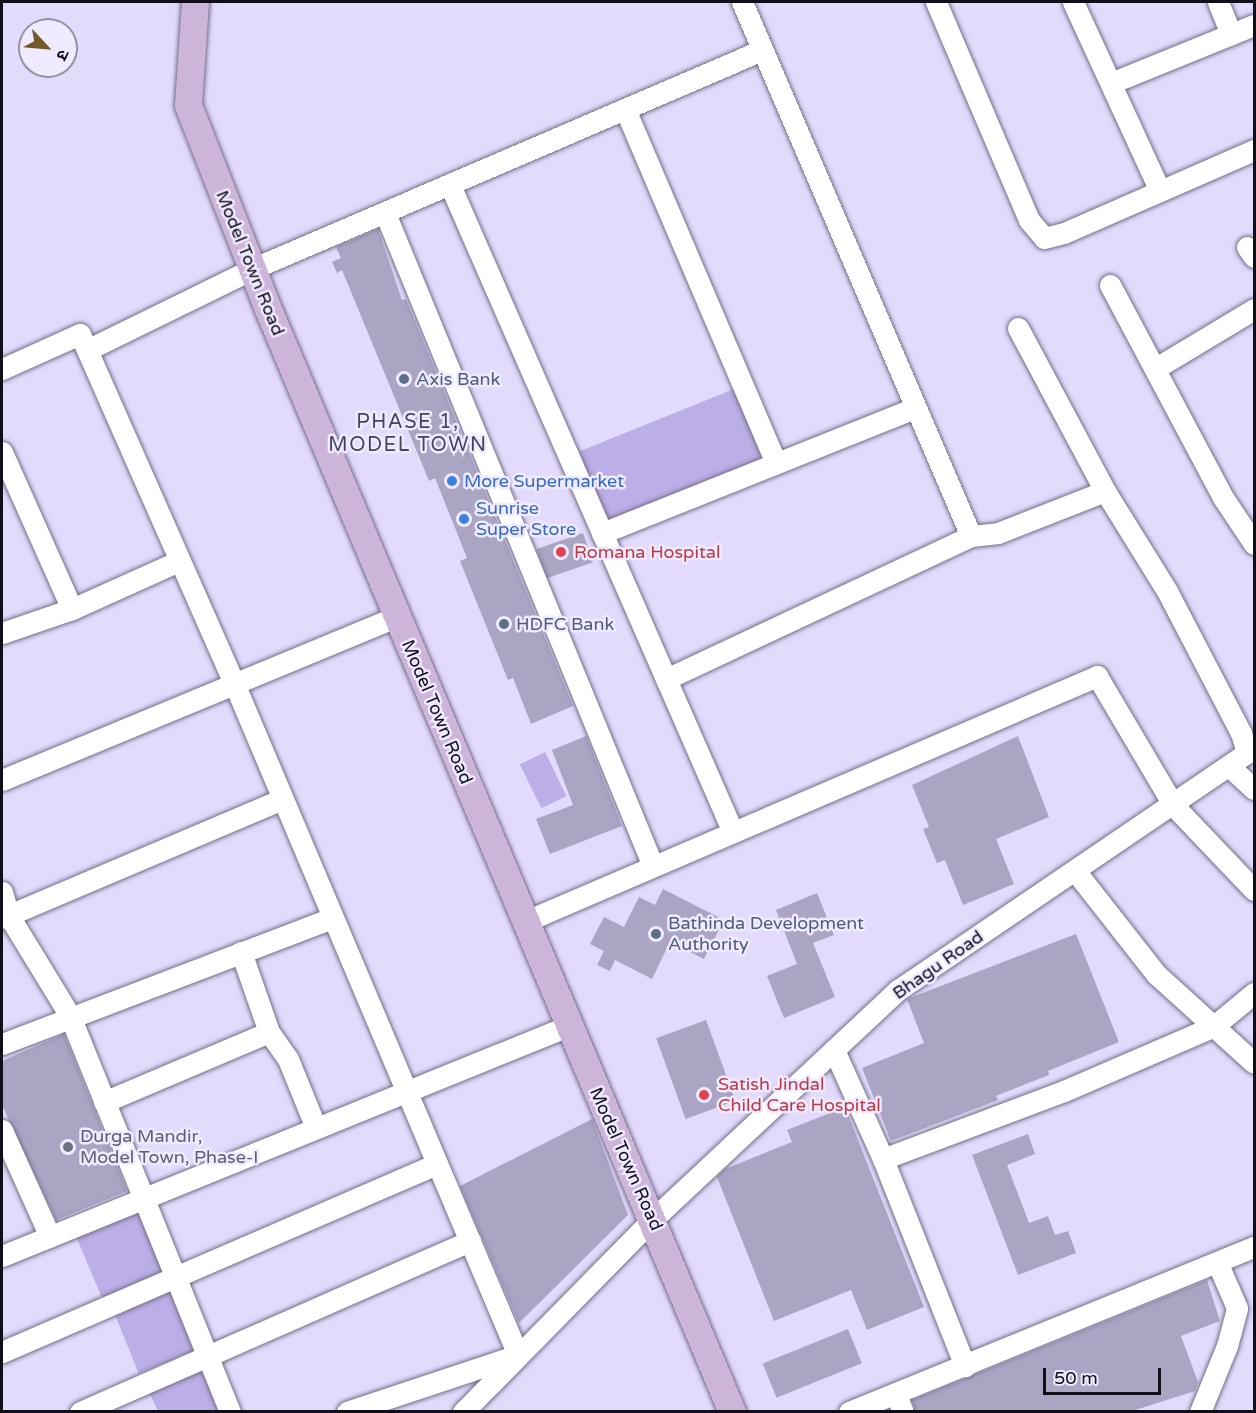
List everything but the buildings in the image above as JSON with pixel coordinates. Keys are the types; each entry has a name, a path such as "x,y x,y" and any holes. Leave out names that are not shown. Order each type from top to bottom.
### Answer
{"main road":[{"name":"Model Town Road","path":"195,2 188,105 252,268 524,922 732,1412"}],"street":[{"path":"742,2 971,536"},
{"path":"936,2 1037,233 1051,238 1254,150"},
{"path":"1073,2 1160,191"},
{"path":"1218,2 1231,35"},
{"path":"1111,83 1254,25"},
{"path":"87,350 252,268 762,50"},
{"path":"625,109 776,463"},
{"path":"450,185 733,832"},
{"path":"384,213 653,866"},
{"path":"1110,285 1224,498 1254,544"},
{"path":"1156,368 1254,309"},
{"path":"1018,328 1105,491 1167,591 1251,751"},
{"path":"2,369 80,334 234,683 518,1355 346,1412"},
{"path":"602,533 915,408"},
{"path":"2,452 72,609"},
{"path":"666,679 971,536 998,533 1105,491"},
{"path":"2,633 72,609 179,561"},
{"path":"2,780 397,616"},
{"path":"524,922 1097,676 1174,806 1254,890"},
{"name":"Bhagu Road","path":"470,1409 518,1355 652,1220 898,990 1174,806 1251,751"},
{"path":"1229,766 1254,789"},
{"path":"5,917 282,799"},
{"path":"1076,872 1156,974 1254,1063"},
{"path":"2,892 5,917 70,1016 230,1412"},
{"path":"2,1044 70,1016 332,918"},
{"path":"241,952 269,1032 288,1059 316,1128"},
{"path":"883,1159 1064,1091 1214,1026 1254,993"},
{"path":"2,1256 568,1026"},
{"path":"104,1102 269,1032"},
{"path":"834,1050 883,1159 965,1366"},
{"path":"3,1137 50,1237"},
{"path":"2,1352 437,1164"},
{"path":"80,1412 470,1241"},
{"path":"849,1412 900,1403 965,1366 1254,1246"},
{"path":"1200,1412 1227,1346 1238,1308 1216,1262"}],"shaded area":[{"path":"734,389 762,459 608,522 579,452"},
{"path":"545,752 566,796 541,808 520,764"},
{"path":"142,1195 177,1277 106,1307 71,1225"},
{"path":"173,1285 199,1349 139,1373 113,1309"},
{"path":"204,1361 224,1411 158,1411 147,1388"}],"place":[{"name":"Axis Bank","path":"404,379"},
{"name":"More Supermarket","path":"452,481"},
{"name":"Sunrise Super Store","path":"464,519"},
{"name":"Romana Hospital","path":"561,552"},
{"name":"HDFC Bank","path":"504,624"},
{"name":"Bathinda Development Authority","path":"656,934"},
{"name":"Satish Jindal Child Care Hospital","path":"704,1095"},
{"name":"Durga Mandir, Model Town, Phase-I","path":"68,1147"}],"district":[{"name":"PHASE 1, MODEL TOWN","path":"408,434"}]}
